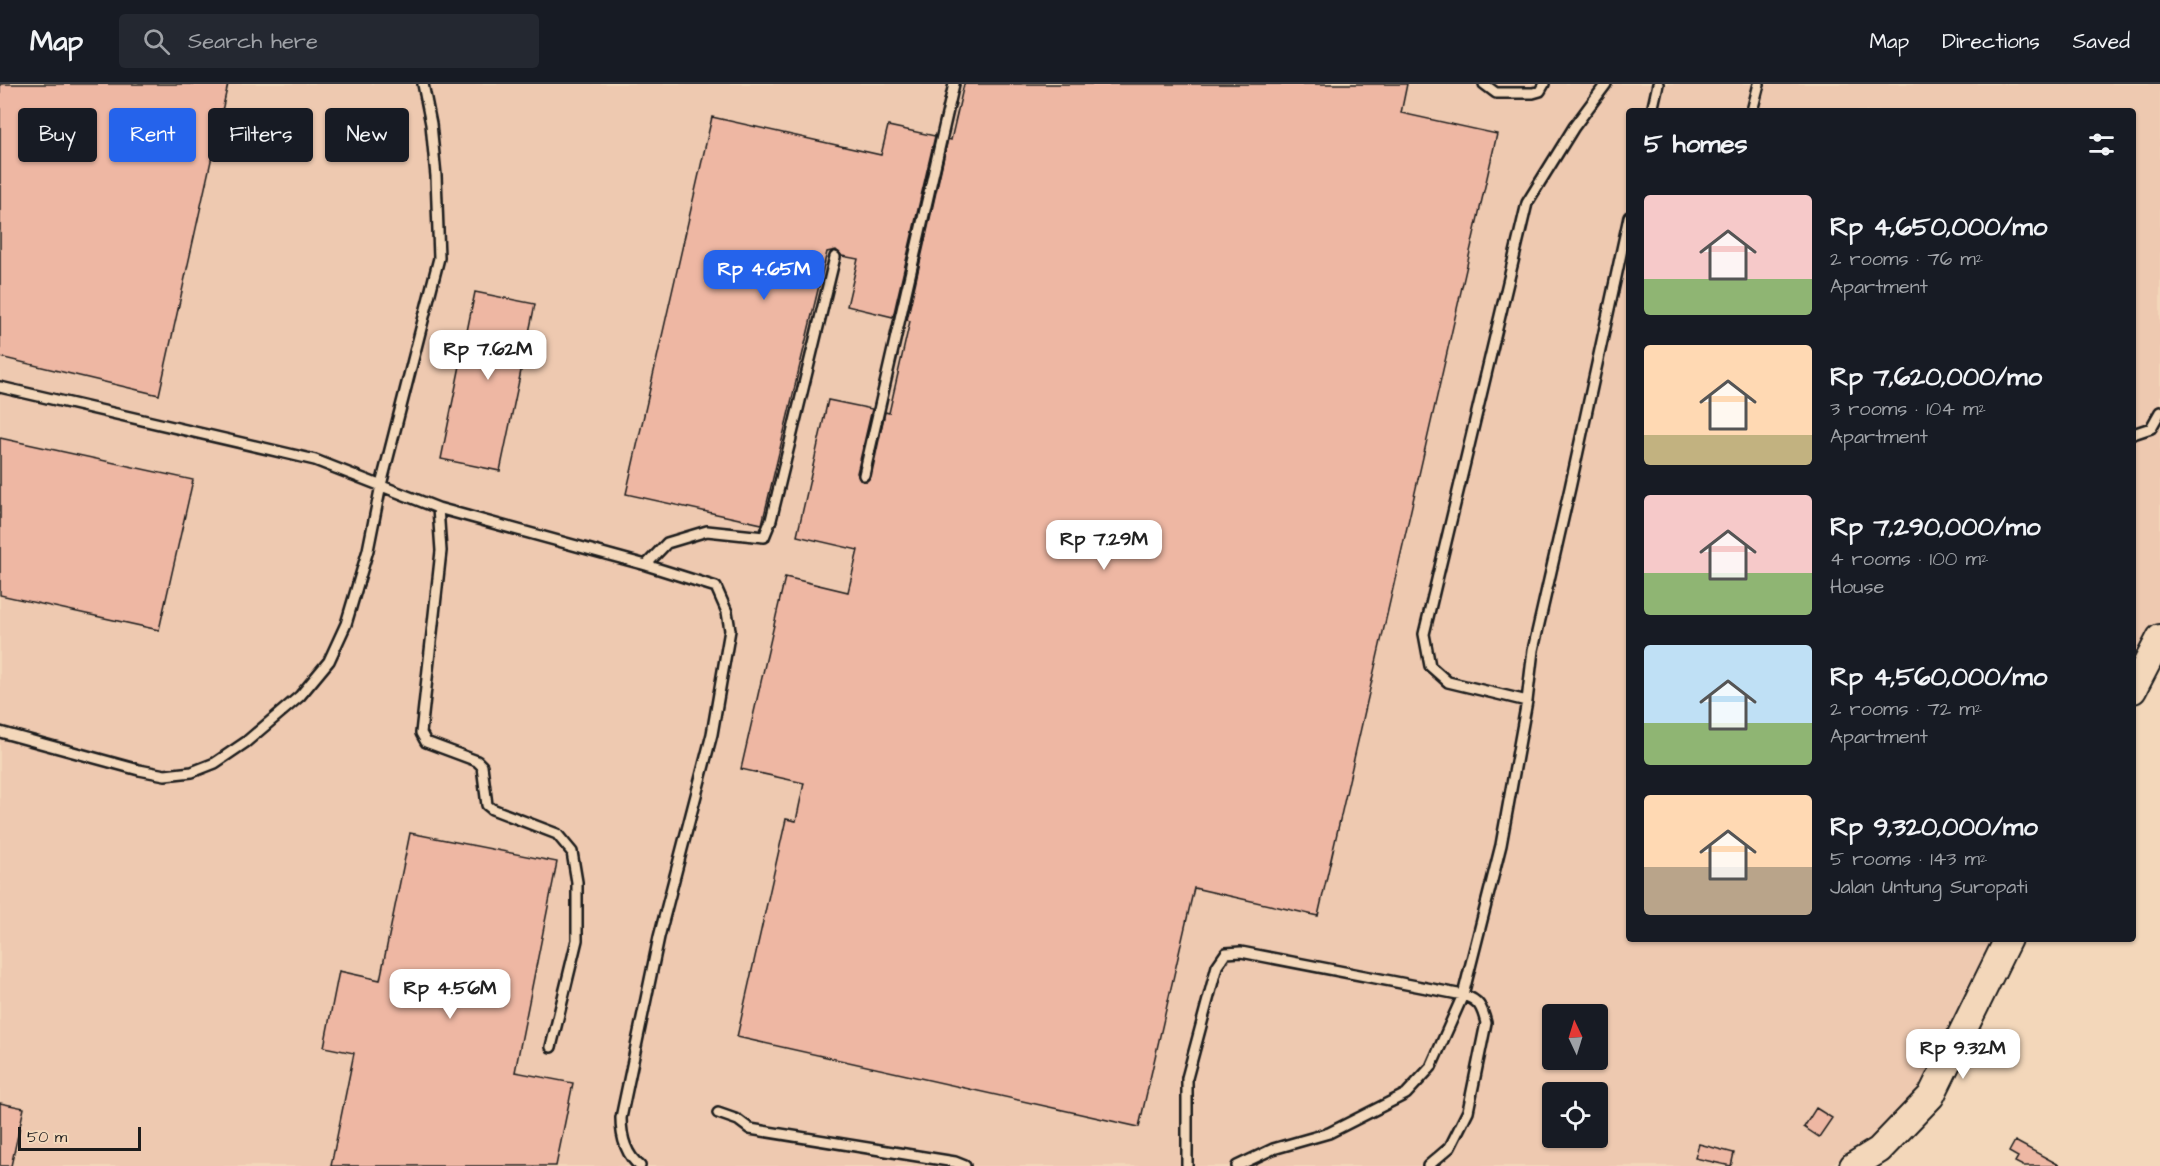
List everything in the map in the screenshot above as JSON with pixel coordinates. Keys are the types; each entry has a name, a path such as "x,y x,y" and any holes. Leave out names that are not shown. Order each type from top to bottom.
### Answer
{"main road":[{"path":"2136,684 2160,638"},
{"path":"1853,1166 1879,1150 1931,1096 2007,942"}],"lane":[{"path":"0,732 139,770 165,775 192,772 215,763 246,742 300,696 329,661 346,624 368,550 381,485 440,258 431,124 423,84"},
{"path":"864,475 954,84"},
{"path":"1484,84 1496,93 1533,93 1540,91 1544,84"},
{"path":"1527,701 1448,682 1430,666 1424,634 1527,203 1574,127 1606,84"},
{"path":"1653,108 1658,84"},
{"path":"1753,108 1759,84"},
{"path":"1237,1166 1273,1149 1329,1133 1406,1094 1431,1067 1463,994 1502,845 1527,701 1533,650 1626,231"},
{"path":"646,565 667,543 707,531 764,537 771,520 835,257"},
{"path":"0,387 315,460 438,508 646,565 716,587 727,612 730,630 712,734 659,937 621,1119 621,1132 626,1147 632,1160 640,1166"},
{"path":"2136,433 2151,428 2160,412"},
{"path":"438,508 441,551 421,733 426,742 477,761 482,765 487,805 557,834 572,852 577,882 577,940 551,1047"},
{"path":"1187,1166 1187,1078 1217,966 1226,953 1241,952 1463,994 1476,1000 1483,1010 1486,1023 1468,1111 1450,1147 1428,1166"},
{"path":"718,1113 738,1120 750,1129 955,1162 965,1166"}],"shaded area":[{"path":"0,84 2160,84 2160,624 2136,670 2136,108 1626,108 1626,942 2003,942 1914,1098 1873,1139 1829,1166 0,1166"}],"building":[{"path":"0,84 228,84 223,108 208,108 208,162 211,162 159,395 0,357"},
{"path":"964,84 1407,84 1401,113 1497,134 1318,916 1194,888 1139,1127 737,1037 786,819 796,821 804,783 741,769 785,577 848,592 858,550 797,536 828,400 872,409 857,473 860,480 867,481 871,477 885,412 889,413 910,321 907,320 948,139 951,140"},
{"path":"712,117 881,155 888,126 935,136 893,317 847,306 858,259 842,256 836,250 827,252 762,524 626,494"},
{"path":"475,292 535,304 500,471 441,459"},
{"path":"0,438 193,480 159,630 0,595"},
{"path":"410,833 557,862 515,1072 573,1083 556,1166 331,1166 354,1053 324,1047 339,971 380,980"},
{"path":"0,1103 24,1108 11,1166 0,1166"},
{"path":"1816,1108 1832,1118 1819,1137 1804,1127"},
{"path":"2015,1141 2061,1166 2023,1166 2015,1162 2018,1157 2009,1152"},
{"path":"1699,1144 1734,1153 1731,1166 1695,1158"}]}
